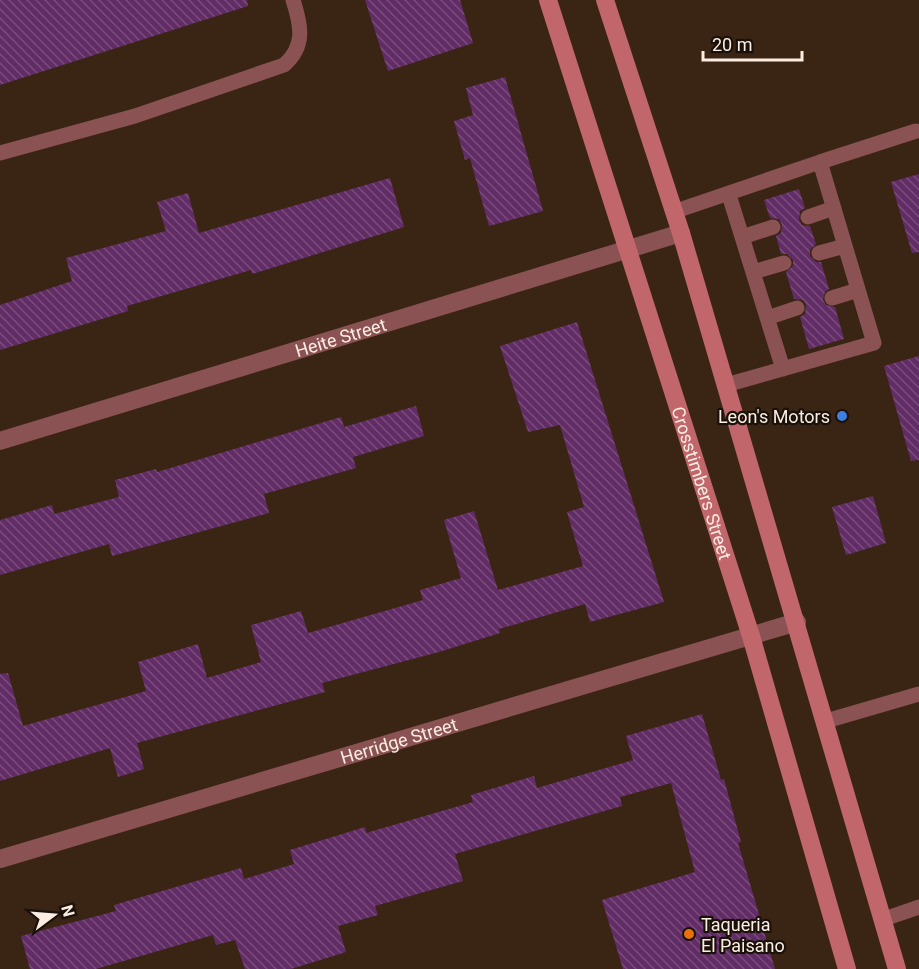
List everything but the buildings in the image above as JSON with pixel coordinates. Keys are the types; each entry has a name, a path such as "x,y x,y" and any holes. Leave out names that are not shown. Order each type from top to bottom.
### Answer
{"main road":[{"name":"Crosstimbers Street","path":"548,0 752,636 847,969"},
{"path":"605,0 681,233 897,969"}],"street":[{"name":"Heite Street","path":"0,441 681,233"},
{"name":"Herridge Street","path":"0,859 797,622"}],"lane":[{"path":"0,153 135,116 276,69 291,59 301,38 293,0"},
{"path":"673,212 916,131"},
{"path":"726,385 874,343 820,162"},
{"path":"729,195 783,369"},
{"path":"807,217 834,208"},
{"path":"742,237 773,227"},
{"path":"819,253 845,246"},
{"path":"753,272 784,263"},
{"path":"832,298 858,290"},
{"path":"767,318 797,308"},
{"path":"826,721 919,694"},
{"path":"884,919 919,907"}],"place":[{"name":"Leon's Motors","path":"842,416"},
{"name":"Taqueria El Paisano","path":"689,934"}]}
